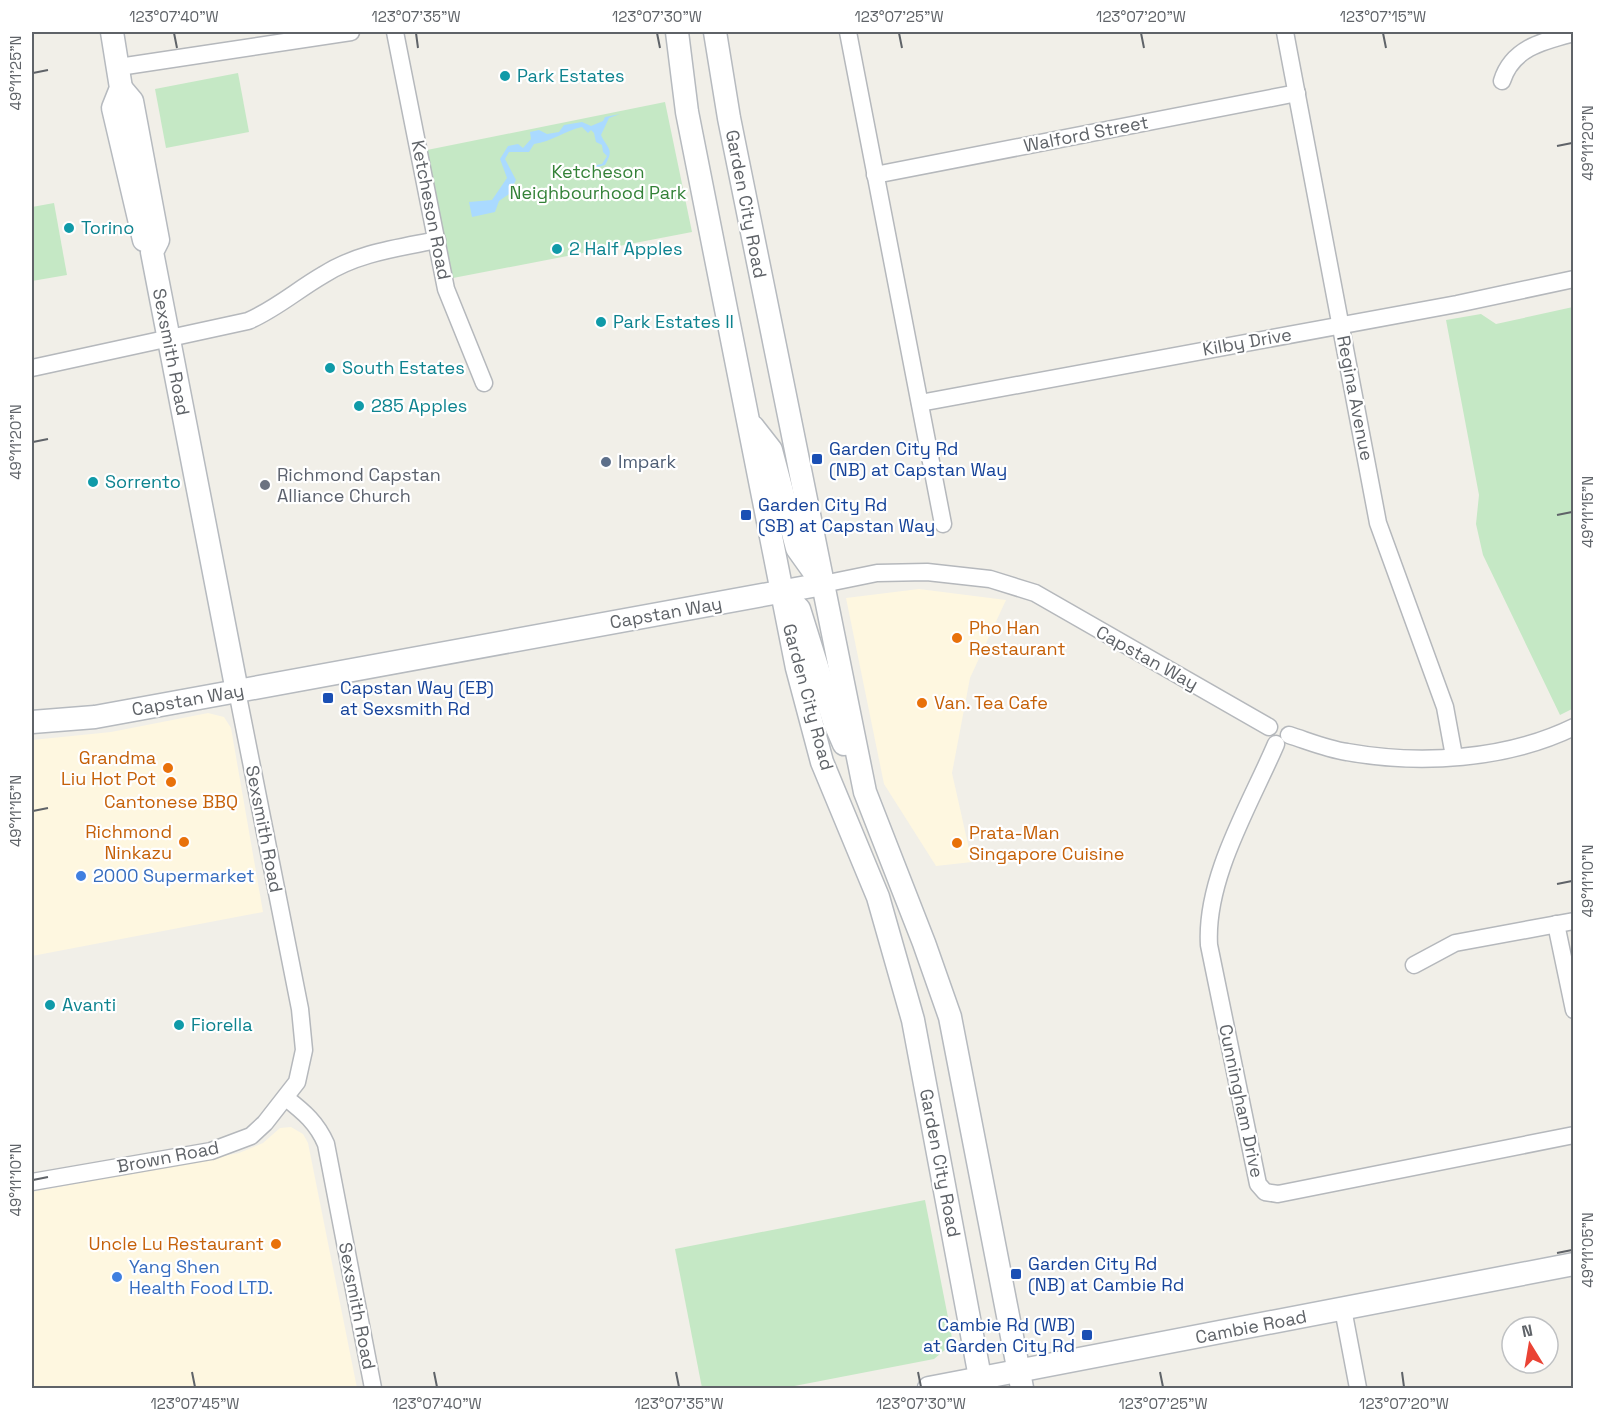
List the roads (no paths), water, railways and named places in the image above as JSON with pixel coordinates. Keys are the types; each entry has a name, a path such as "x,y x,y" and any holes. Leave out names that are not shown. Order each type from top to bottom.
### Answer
{"main road":[{"name":"Sexsmith Road","path":"112,32 120,77 113,108 145,246 152,252 237,691"},
{"name":"Garden City Road","path":"677,32 687,112 797,668 822,762 878,897 913,1020 981,1384"},
{"name":"Garden City Road","path":"715,32 731,130 865,792 924,942 950,1017 1020,1380"},
{"path":"750,424 771,450 797,548 823,584"},
{"name":"Capstan Way","path":"32,722 95,717 823,584"},
{"path":"782,592 799,609 834,721 865,792"},
{"name":"Cambie Road","path":"929,1389 1020,1380 1343,1309 1574,1264"}],"street":[{"path":"120,77 351,32"},
{"name":"Ketcheson Road","path":"395,32 446,289 484,383"},
{"path":"848,32 943,524"},
{"name":"Regina Avenue","path":"1285,32 1378,523 1445,707 1454,756"},
{"path":"1502,81 1507,64 1522,53 1541,41 1574,33"},
{"name":"Walford Street","path":"875,175 1297,93"},
{"path":"32,368 249,321 270,312 323,274 348,262 369,254 437,240"},
{"name":"Kilby Drive","path":"920,403 1574,279"},
{"name":"Capstan Way","path":"823,584 877,573 927,572 990,579 1035,593 1269,727 1267,735 1283,740"},
{"name":"Sexsmith Road","path":"237,691 303,1031 302,1067 297,1082 286,1098 307,1114 319,1128 326,1144 373,1389"},
{"path":"1283,740 1345,752 1398,758 1454,756 1523,746 1556,736 1574,727"},
{"name":"Cunningham Drive","path":"1283,740 1213,888 1207,922 1209,945 1258,1185 1265,1192 1278,1194 1574,1135"},
{"path":"1414,965 1455,943 1574,921"},
{"path":"1556,924 1574,1010"},
{"name":"Brown Road","path":"32,1182 195,1154 234,1144 251,1136 286,1098"},
{"path":"1343,1309 1358,1389"}],"water":[{"path":"620,114 609,118 601,135 610,152 605,165 594,168 588,178 585,177 592,166 602,164 607,156 603,152 602,145 596,142 594,133 591,130 588,133 582,127 534,144 529,152 509,152 505,159 516,180 509,194 499,201 495,212 472,217 469,202 492,200 507,178 500,159 508,146 518,144 523,148 531,139 530,132 539,130 547,134 559,132 564,125 582,122 591,126 603,121 605,117"}],"place":[{"name":"Park Estates","path":"505,76"},
{"name":"Torino","path":"69,228"},
{"name":"2 Half Apples","path":"557,249"},
{"name":"Park Estates II","path":"601,322"},
{"name":"South Estates","path":"330,368"},
{"name":"285 Apples","path":"359,406"},
{"name":"Garden City Rd (NB) at Capstan Way","path":"817,459"},
{"name":"Impark","path":"606,462"},
{"name":"Sorrento","path":"93,482"},
{"name":"Richmond Capstan Alliance Church","path":"265,485"},
{"name":"Garden City Rd (SB) at Capstan Way","path":"746,515"},
{"name":"Pho Han Restaurant","path":"957,638"},
{"name":"Capstan Way (EB) at Sexsmith Rd","path":"328,698"},
{"name":"Van. Tea Cafe","path":"922,703"},
{"name":"Grandma Liu Hot Pot","path":"168,768"},
{"name":"Cantonese BBQ","path":"171,782"},
{"name":"Richmond Ninkazu","path":"184,842"},
{"name":"Prata-Man Singapore Cuisine","path":"957,843"},
{"name":"2000 Supermarket","path":"81,876"},
{"name":"Avanti","path":"50,1005"},
{"name":"Fiorella","path":"179,1025"},
{"name":"Uncle Lu Restaurant","path":"276,1244"},
{"name":"Garden City Rd (NB) at Cambie Rd","path":"1016,1274"},
{"name":"Yang Shen Health Food LTD.","path":"117,1277"},
{"name":"Cambie Rd (WB) at Garden City Rd","path":"1087,1335"}],"park label":[{"name":"Ketcheson Neighbourhood Park","path":"598,182"}]}
